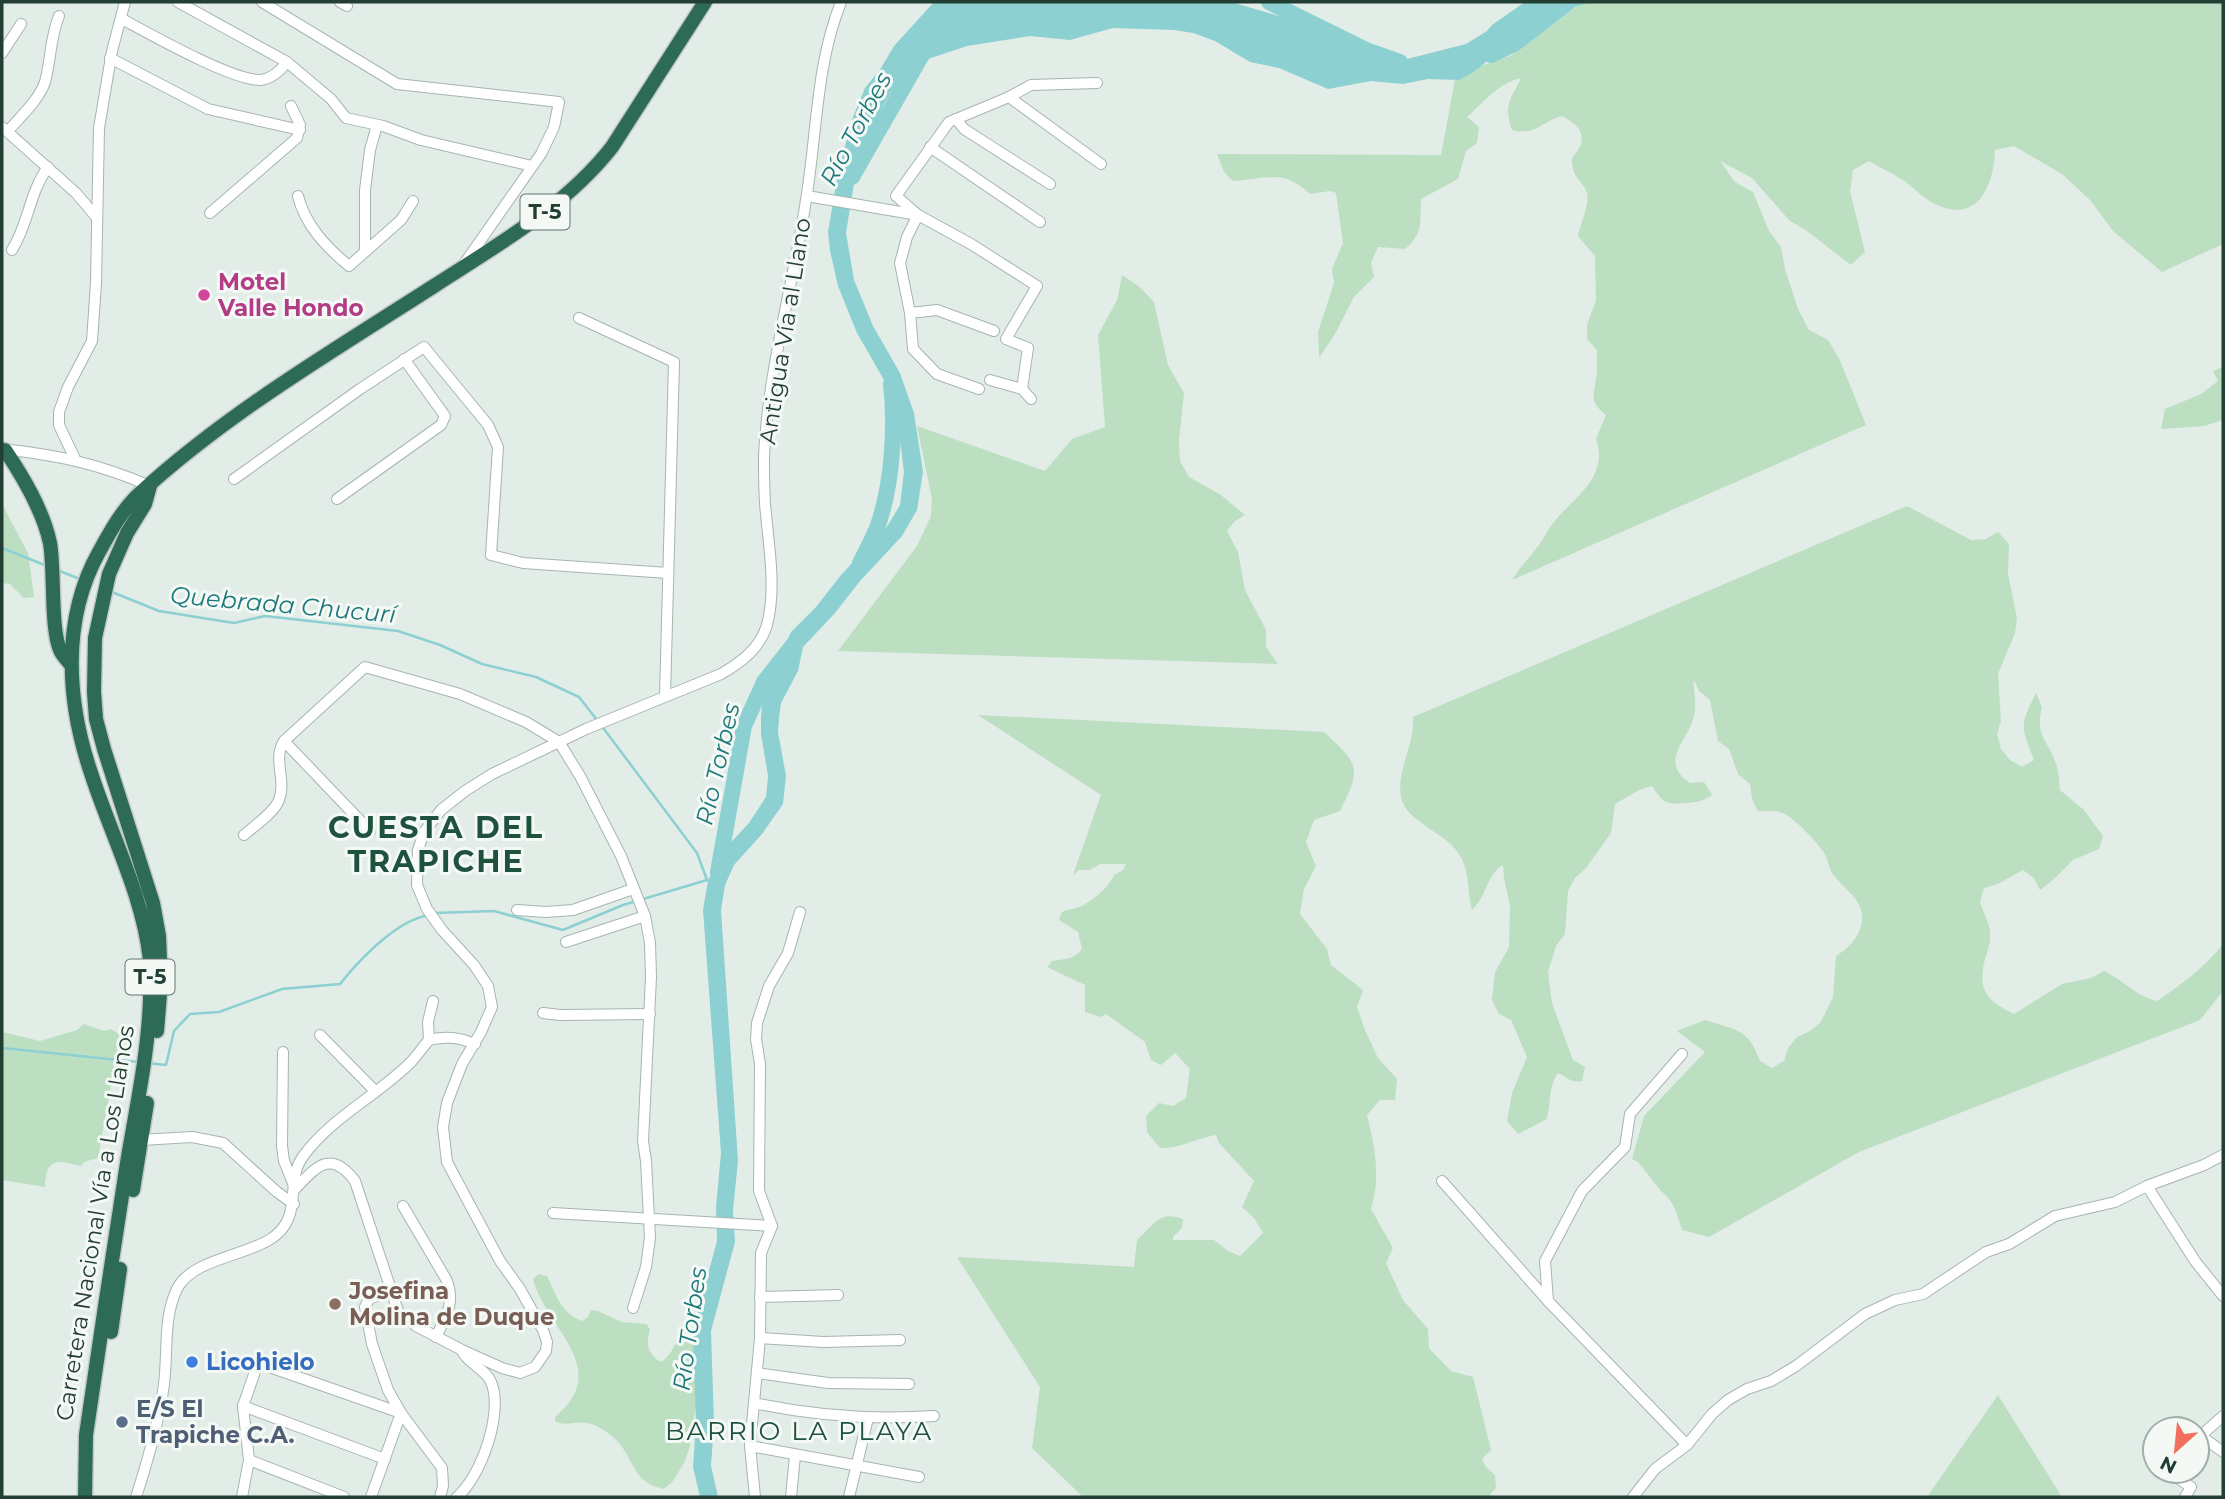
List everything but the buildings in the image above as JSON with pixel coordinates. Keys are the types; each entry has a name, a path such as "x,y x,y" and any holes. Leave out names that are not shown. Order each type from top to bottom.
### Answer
{"highway":[{"name":"Carretera Nacional Vía a Los Llanos","path":"85,1497 86,1435 148,1032 150,961 136,898 82,741 71,665 76,618 86,577 120,517 138,496 186,452 230,420 520,231 575,188 595,169 640,105 705,2"},
{"path":"3,450 19,471 45,526 54,577 56,635 61,652 71,665"},
{"name":"Carretera Nacional Vía a Los Llanos","path":"93,1497 95,1436 160,1002 159,936 153,903 96,719 95,638 108,574 127,533 145,504 150,486"}],"street":[{"path":"75,459 59,425 58,412 92,341 99,128 110,58 125,2"},
{"path":"178,2 287,62 331,99 346,118 421,140 532,166"},
{"path":"262,2 397,85 559,102 554,127 541,154 462,268"},
{"name":"Antigua Vía al Llano","path":"295,1189 319,1165 332,1163 346,1169 355,1181 398,1311 416,1326 462,1350 520,1373 535,1367 546,1351 547,1342 536,1314 500,1261 447,1162 443,1127 447,1103 462,1064 475,1044 492,1007 488,986 427,909 416,885 418,850 432,820 464,791 492,774 559,742 704,682 738,664 754,649 767,625 771,598 771,565 765,501 765,440 807,197 821,75 831,25 841,2"},
{"path":"58,16 52,31 44,84 38,96 5,129 76,193 97,218"},
{"path":"122,19 189,53 245,77 265,78 275,74 287,62"},
{"path":"2,53 21,24"},
{"path":"110,58 208,110 300,130"},
{"path":"1022,390 1028,348 1006,339 1037,286 971,244 918,215 896,196 949,122 956,118 1009,97 1031,85 1097,83"},
{"path":"1009,97 1101,164"},
{"path":"210,213 295,140 300,130 290,106"},
{"path":"956,118 964,129 1050,184"},
{"path":"365,251 365,190 370,150 377,125"},
{"path":"930,148 1040,222"},
{"path":"12,250 27,221 29,203 37,183 48,167"},
{"path":"298,196 302,214 329,249 349,266 401,219 413,201"},
{"path":"807,197 918,215"},
{"path":"918,215 907,237 900,263 914,349 937,374 979,389"},
{"path":"910,313 937,310 994,331"},
{"path":"579,318 674,362 665,696"},
{"path":"234,479 424,347 488,425 498,447 491,555 523,564 668,573"},
{"path":"337,499 441,425 445,416 404,359"},
{"path":"990,380 1022,390 1031,399"},
{"path":"3,450 75,459 150,486"},
{"path":"244,835 278,803 282,782 279,748 284,741 365,667 460,694 526,722 559,742 621,856 645,916 650,943 650,1014 643,1141 651,1217 646,1267 633,1308"},
{"path":"284,741 370,831"},
{"path":"517,910 546,912 573,909 633,889"},
{"path":"755,1497 750,1446 760,1338 761,1253 772,1226 759,1191 760,1064 756,1039 757,1023 769,986 788,953 800,912"},
{"path":"566,942 645,916"},
{"path":"429,1040 428,1022 433,1001"},
{"path":"543,1013 650,1014"},
{"path":"320,1035 374,1091"},
{"path":"136,1497 158,1423 165,1381 167,1338 176,1290 184,1278 199,1268 270,1239 284,1228 294,1203 296,1171 302,1156 324,1133 412,1061 429,1040 460,1038 475,1044"},
{"path":"283,1052 282,1146 284,1161 295,1189"},
{"path":"1548,1301 1545,1261 1581,1191 1625,1147 1630,1114 1682,1054"},
{"path":"141,1140 192,1137 223,1143 277,1192 294,1203"},
{"path":"1633,1497 1655,1469 1687,1445 1713,1413 1728,1400 1747,1389 1771,1381 1796,1366 1865,1314 1895,1300 1923,1294 1986,1252 2010,1244 2055,1216 2115,1202 2223,1155"},
{"path":"1442,1181 1548,1301 1687,1445"},
{"path":"2147,1186 2195,1261 2223,1296"},
{"path":"403,1206 446,1279 450,1292 451,1306 436,1336"},
{"path":"553,1213 772,1226"},
{"path":"390,1291 369,1299 365,1307 388,1390 401,1413 442,1468 443,1486 440,1497"},
{"path":"760,1297 838,1295"},
{"path":"760,1338 823,1342 900,1340"},
{"path":"457,1497 467,1485 485,1451 494,1425 494,1392 491,1379 466,1359 462,1350"},
{"path":"242,1497 248,1460 243,1406 258,1363 401,1413"},
{"path":"757,1373 828,1383 909,1384"},
{"path":"754,1403 800,1413 868,1418 934,1416"},
{"path":"243,1406 385,1459"},
{"path":"371,1497 401,1413"},
{"path":"849,1497 868,1418"},
{"path":"750,1446 919,1477"},
{"path":"791,1497 795,1456"},
{"path":"248,1460 340,1497"}],"green space":[{"path":"1583,2 2223,2 2223,244 2162,272 2113,231 2090,200 2062,174 2014,146 1995,150 1987,189 1972,206 1961,209 1948,209 1933,203 1903,180 1869,161 1853,170 1850,191 1865,252 1851,265 1790,221 1752,178 1720,161 1735,182 1753,192 1769,231 1781,247 1798,309 1809,330 1828,340 1839,358 1866,425 1512,580 1552,525 1594,476 1599,453 1596,439 1606,415 1597,407 1594,399 1597,350 1587,339 1587,325 1596,300 1595,256 1578,236 1588,197 1572,165 1572,158 1581,145 1579,129 1562,116 1532,130 1512,130 1508,108 1521,78 1505,84 1492,94 1467,117 1479,127 1477,143 1466,151 1458,179 1421,199 1418,232 1405,249 1378,247 1371,263 1374,277 1354,297 1319,358 1318,332 1334,283 1332,269 1343,243 1336,193 1330,191 1310,194 1291,181 1274,177 1233,181 1224,172 1217,154 1441,155 1456,74 1510,56"},
{"path":"1122,275 1141,288 1154,302 1168,365 1184,393 1179,441 1180,461 1189,477 1221,495 1245,515 1235,521 1227,531 1238,552 1245,590 1266,630 1266,647 1278,664 838,651 917,546 931,516 932,499 917,426 1045,471 1072,439 1105,427 1098,335 1117,300"},
{"path":"2223,367 2223,420 2204,426 2161,429 2165,409 2201,394 2218,381 2213,371"},
{"path":"2,504 28,553 34,597 24,598 10,584 2,583"},
{"path":"1907,506 1971,540 1986,539 1998,532 2009,544 2008,574 2017,618 2015,633 1998,674 2001,721 1997,734 2001,749 2010,760 2022,767 2034,760 2024,733 2024,720 2036,693 2042,707 2042,736 2056,764 2060,790 2084,810 2103,836 2099,849 2073,860 2040,890 2034,878 2023,870 1998,884 1984,888 1980,902 1989,925 1990,936 1982,979 1986,993 1997,1004 2014,1014 2062,984 2091,978 2104,971 2157,1001 2192,975 2223,944 2223,991 2200,1020 1859,1152 1709,1237 1682,1230 1669,1199 1638,1162 1632,1159 1644,1116 1705,1052 1677,1031 1705,1020 1740,1032 1751,1042 1760,1061 1772,1068 1784,1061 1788,1048 1797,1037 1821,1022 1833,997 1836,956 1850,945 1860,930 1862,914 1859,905 1832,873 1821,849 1800,826 1782,813 1758,811 1752,799 1750,784 1738,774 1729,749 1718,741 1710,700 1699,691 1694,680 1693,720 1679,748 1676,765 1680,774 1690,783 1704,782 1712,795 1689,803 1669,803 1662,799 1652,786 1615,804 1611,833 1586,868 1575,878 1568,891 1565,934 1556,946 1548,972 1552,1003 1573,1060 1585,1067 1582,1081 1572,1080 1558,1073 1551,1090 1547,1119 1518,1134 1507,1121 1512,1093 1527,1057 1511,1020 1499,1014 1492,1000 1495,972 1509,947 1510,906 1503,865 1494,874 1472,910 1466,870 1461,857 1446,840 1410,814 1401,797 1401,777 1411,738 1413,717"},
{"path":"978,715 1324,732 1350,760 1354,776 1340,811 1314,820 1306,842 1316,866 1304,889 1300,914 1327,949 1331,965 1363,990 1357,1007 1365,1030 1378,1058 1397,1079 1395,1100 1380,1100 1367,1115 1376,1162 1376,1185 1371,1209 1393,1248 1386,1263 1403,1300 1428,1329 1429,1348 1451,1371 1473,1377 1491,1450 1482,1459 1495,1475 1496,1488 1488,1497 1083,1497 1032,1448 1040,1387 957,1257 1134,1267 1137,1240 1157,1220 1168,1216 1183,1219 1182,1228 1173,1240 1214,1240 1240,1256 1263,1233 1254,1218 1242,1207 1254,1181 1219,1143 1216,1135 1174,1147 1160,1148 1147,1132 1146,1116 1159,1103 1173,1106 1186,1098 1190,1069 1175,1053 1161,1065 1151,1060 1145,1042 1106,1014 1100,1017 1085,1012 1085,985 1047,967 1052,961 1072,957 1082,949 1078,932 1059,920 1062,912 1084,905 1094,898 1126,864 1100,864 1090,870 1079,870 1073,875 1101,795"},
{"path":"84,1024 104,1031 111,1029 120,1035 98,1158 84,1162 81,1166 54,1163 48,1170 45,1187 2,1180 2,1032 40,1041 77,1030"},
{"path":"539,1274 547,1276 564,1308 575,1318 582,1321 588,1317 591,1310 622,1322 646,1324 650,1329 649,1348 653,1356 661,1362 670,1354 681,1336 694,1328 701,1371 690,1446 684,1463 673,1481 664,1489 645,1481 619,1443 603,1430 587,1423 563,1424 555,1421 555,1417 572,1399 578,1382 577,1365 571,1349 540,1297 533,1279"},
{"path":"1998,1395 2062,1497 1927,1497"}],"water":[{"path":"934,2 1231,2 1303,23 1367,52 1403,60 1466,44 1525,2 1591,2 1555,13 1533,33 1500,51 1459,80 1428,79 1403,84 1371,81 1328,89 1279,68 1250,62 1215,41 1193,33 1113,28 1070,40 1030,36 967,46 925,60 897,83 884,104 865,145 855,177 846,233 854,280 873,326 900,373 914,413 923,472 917,510 902,536 803,647 798,671 781,703 779,718 778,732 786,776 783,804 762,834 734,865 725,885 721,910 738,1161 733,1210 735,1242 711,1331 714,1424 711,1466 718,1497 700,1497 693,1467 696,1423 693,1330 717,1241 716,1207 721,1153 703,910 708,881 719,855 749,823 766,797 768,776 761,734 763,698 780,666 791,632 888,525 900,505 904,472 897,417 884,380 857,333 838,286 828,232 838,172 853,117 865,88 894,46"}],"waterway":[{"name":"Río Torbes","path":"1269,2 1366,50 1400,62"},
{"name":"Río Torbes","path":"1491,55 1514,44 1569,2"},
{"name":"Río Torbes","path":"852,177 923,53"},
{"name":"Río Torbes","path":"860,563 877,528 886,494 893,438 891,384"},
{"name":"Quebrada Chucurí","path":"2,548 47,566"},
{"name":"Quebrada Chucurí","path":"57,570 80,579"},
{"name":"Quebrada Chucurí","path":"112,592 159,611 234,623 265,616 398,631 440,645 482,664 536,677 579,697 597,720"},
{"name":"Río Torbes","path":"718,872 744,726 764,682 793,645"},
{"name":"Quebrada Chucurí","path":"601,725 697,853 707,880 711,882"},
{"path":"435,913 494,911 563,930 623,905 707,880"},
{"path":"148,1063 166,1065 174,1031 190,1014 219,1012 282,989 340,984 358,963 392,932 417,918 429,915"},
{"path":"2,1048 138,1062"}],"place":[{"name":"Motel Valle Hondo","path":"204,295"},
{"name":"Josefina Molina de Duque","path":"335,1304"},
{"name":"Licohielo","path":"192,1362"},
{"name":"E/S El Trapiche C.A.","path":"122,1422"}],"district":[{"name":"CUESTA DEL TRAPICHE","path":"436,845"},
{"name":"BARRIO LA PLAYA","path":"799,1431"}]}
